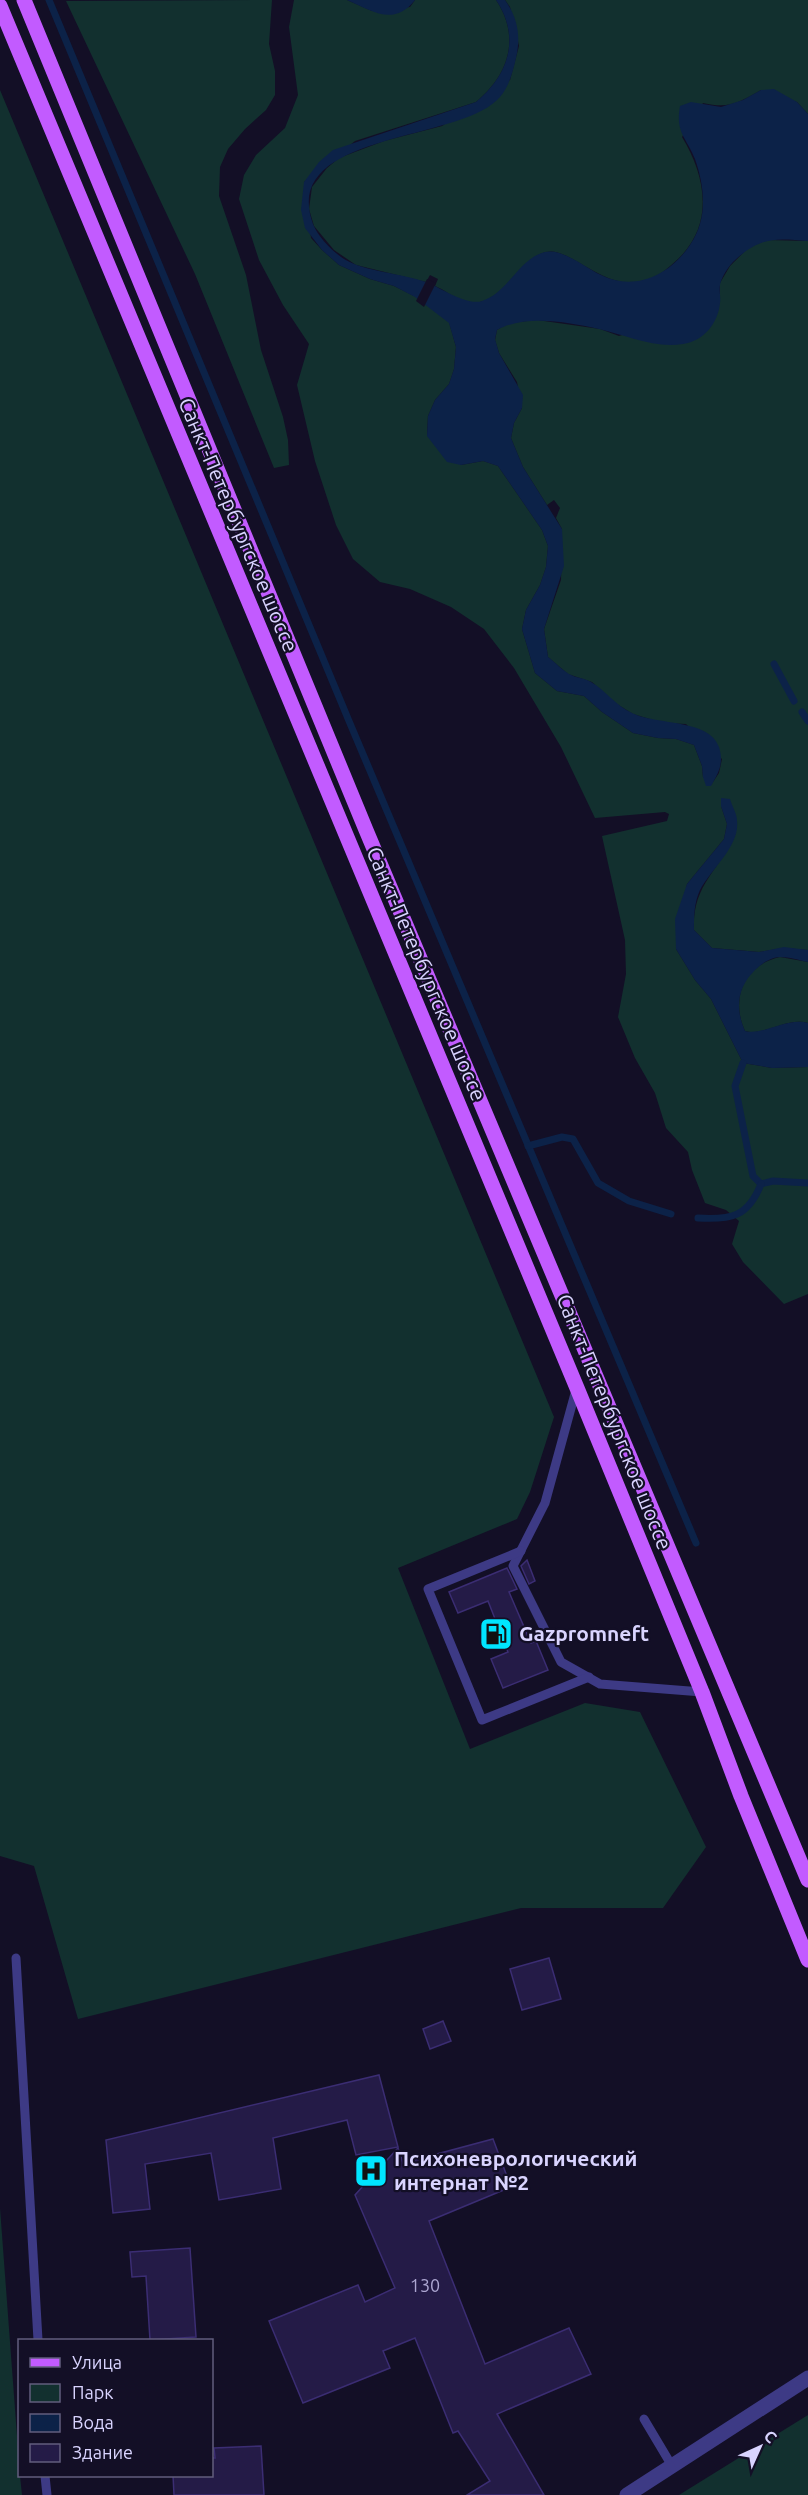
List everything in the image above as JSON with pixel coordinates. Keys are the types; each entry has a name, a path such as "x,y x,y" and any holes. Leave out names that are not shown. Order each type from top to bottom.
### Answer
{"main road":[{"name":"Санкт-Петербургское шоссе","path":"24,0 366,830 808,1880"},
{"name":"Санкт-Петербургское шоссе","path":"0,6 577,1388 702,1692 741,1796 808,1960"}],"street":[{"path":"627,2495 808,2378"}],"lane":[{"path":"577,1388 545,1503 513,1566 561,1662 600,1684 702,1692"},
{"path":"520,1551 428,1588 482,1720 589,1677"},
{"path":"16,1958 38,2339"},
{"path":"644,2419 672,2466"},
{"path":"45,2477 46,2495"}],"green space":[{"path":"272,0 269,44 275,71 275,95 266,110 228,149 220,167 219,196 246,275 261,350 283,417 288,440 289,465 274,468 195,274 66,1"},
{"path":"294,0 347,0 372,11 410,7 415,0 496,0 504,14 508,28 508,55 497,80 476,102 355,141 304,182 311,238 339,265 370,279 394,286 418,298 449,322 456,347 454,369 449,384 435,400 428,416 427,435 461,465 483,461 498,466 542,530 548,546 546,567 540,585 526,610 522,629 535,673 557,691 584,696 602,712 633,733 676,739 694,745 702,766 703,777 711,785 719,773 722,759 686,724 663,723 633,714 612,701 592,682 568,674 548,657 544,629 561,580 562,529 556,518 560,508 554,500 547,505 523,467 511,438 514,423 522,408 517,382 499,353 495,340 497,330 508,323 537,320 600,329 619,336 720,303 720,283 730,266 749,247 767,240 808,241 808,950 784,948 759,952 712,948 694,930 697,901 736,833 721,806 727,824 724,839 687,884 676,949 695,980 711,999 743,1063 772,1068 808,1067 808,1294 784,1304 743,1262 732,1244 739,1221 726,1210 705,1203 692,1170 688,1152 666,1128 655,1093 635,1058 618,1017 626,974 625,940 602,836 667,821 669,814 665,812 595,818 561,747 514,668 484,629 451,607 410,589 380,582 353,559 336,525 315,461 297,385 309,344 283,305 259,260 239,199 244,175 256,155 285,128 298,95 289,27"},
{"path":"505,0 808,0 808,114 797,102 761,90 733,104 703,103 682,137 701,182 703,197 699,227 682,255 671,266 649,280 633,283 618,281 567,256 556,252 546,252 525,265 498,293 488,300 476,303 460,300 435,286 438,279 430,275 426,282 356,265 334,250 314,226 309,209 312,187 327,168 339,158 384,141 442,126 510,80 519,46 510,7"},
{"path":"0,90 554,1417 530,1492 517,1519 398,1568 470,1749 585,1703 640,1712 706,1847 663,1908 521,1908 78,2019 34,1866 0,1856"},
{"path":"780,957 808,962 808,1023 792,1023 759,1031 745,1031 739,1007 743,985 757,967"},
{"path":"0,2208 18,2449 18,2477 20,2477 22,2495 0,2495"},
{"path":"808,2415 808,2495 679,2495"}],"water":[{"path":"347,0 415,0 399,13 391,15 374,12"},
{"path":"496,0 505,0 516,21 518,35 512,73 500,97 479,112 347,155 322,171 310,194 313,224 318,234 344,259 362,267 426,282 462,299 476,302 491,297 528,261 545,252 559,253 613,280 626,282 650,278 662,272 682,256 696,235 702,214 701,181 695,159 680,129 680,106 691,102 721,107 743,100 761,90 774,89 797,102 808,114 808,241 768,241 751,248 733,262 721,282 719,310 713,324 703,335 683,344 662,345 574,324 533,321 508,325 497,330 495,339 499,353 523,395 522,408 514,423 511,438 523,467 562,529 564,566 544,629 548,657 569,674 596,685 620,706 632,713 694,727 714,738 719,747 721,763 711,786 706,786 694,745 676,739 633,733 602,712 584,696 557,691 535,673 522,629 526,610 540,585 546,567 548,546 542,530 498,466 483,461 461,465 447,462 427,436 428,416 435,400 449,384 454,369 456,347 449,323 415,297 394,286 370,279 339,265 322,250 305,228 301,210 304,182 319,162 333,150 476,102 497,80 508,55 509,41 504,14"},
{"path":"721,798 730,799 737,818 737,830 730,848 700,890 695,905 694,930 712,948 759,952 784,947 808,950 808,962 780,957 761,965 744,984 739,1006 745,1031 759,1031 792,1022 808,1023 808,1067 772,1068 743,1063 711,999 695,980 676,949 675,919 687,884 724,839 727,824"}],"pier":[{"path":"427,279 436,283 424,307 416,301"}],"building":[{"path":"527,1560 535,1581 529,1584 521,1566"},
{"path":"507,1568 517,1589 509,1592 531,1643 536,1641 548,1670 503,1688 491,1659 508,1652 488,1601 458,1613 449,1592"},
{"path":"549,1958 561,1999 522,2010 510,1969"},
{"path":"443,2021 451,2041 430,2049 423,2029"},
{"path":"379,2075 398,2147 356,2155 347,2120 273,2138 281,2189 219,2200 211,2153 145,2164 150,2209 113,2213 106,2140"},
{"path":"493,2139 511,2187 429,2221 485,2364 569,2328 591,2374 497,2414 544,2495 467,2495 490,2481 458,2431 453,2433 415,2338 383,2351 390,2368 303,2403 269,2321 358,2285 365,2302 395,2288 355,2195 398,2148 403,2163"},
{"path":"190,2248 196,2337 150,2339 146,2276 132,2277 130,2252"},
{"path":"261,2446 264,2495 174,2495 173,2477 213,2477 214,2448"}],"waterway":[{"path":"49,0 349,721 696,1543"},
{"path":"774,664 794,701"},
{"path":"802,712 808,721"},
{"path":"743,1063 735,1086 753,1176 761,1184 773,1181 808,1183"},
{"path":"528,1146 562,1137 573,1139 598,1183 629,1201 671,1214"},
{"path":"698,1218 720,1218 737,1214 750,1204 761,1184"}],"place":[{"name":"Gazpromneft","path":"496,1634"},
{"name":"Психоневрологический интернат №2","path":"371,2171"}]}
